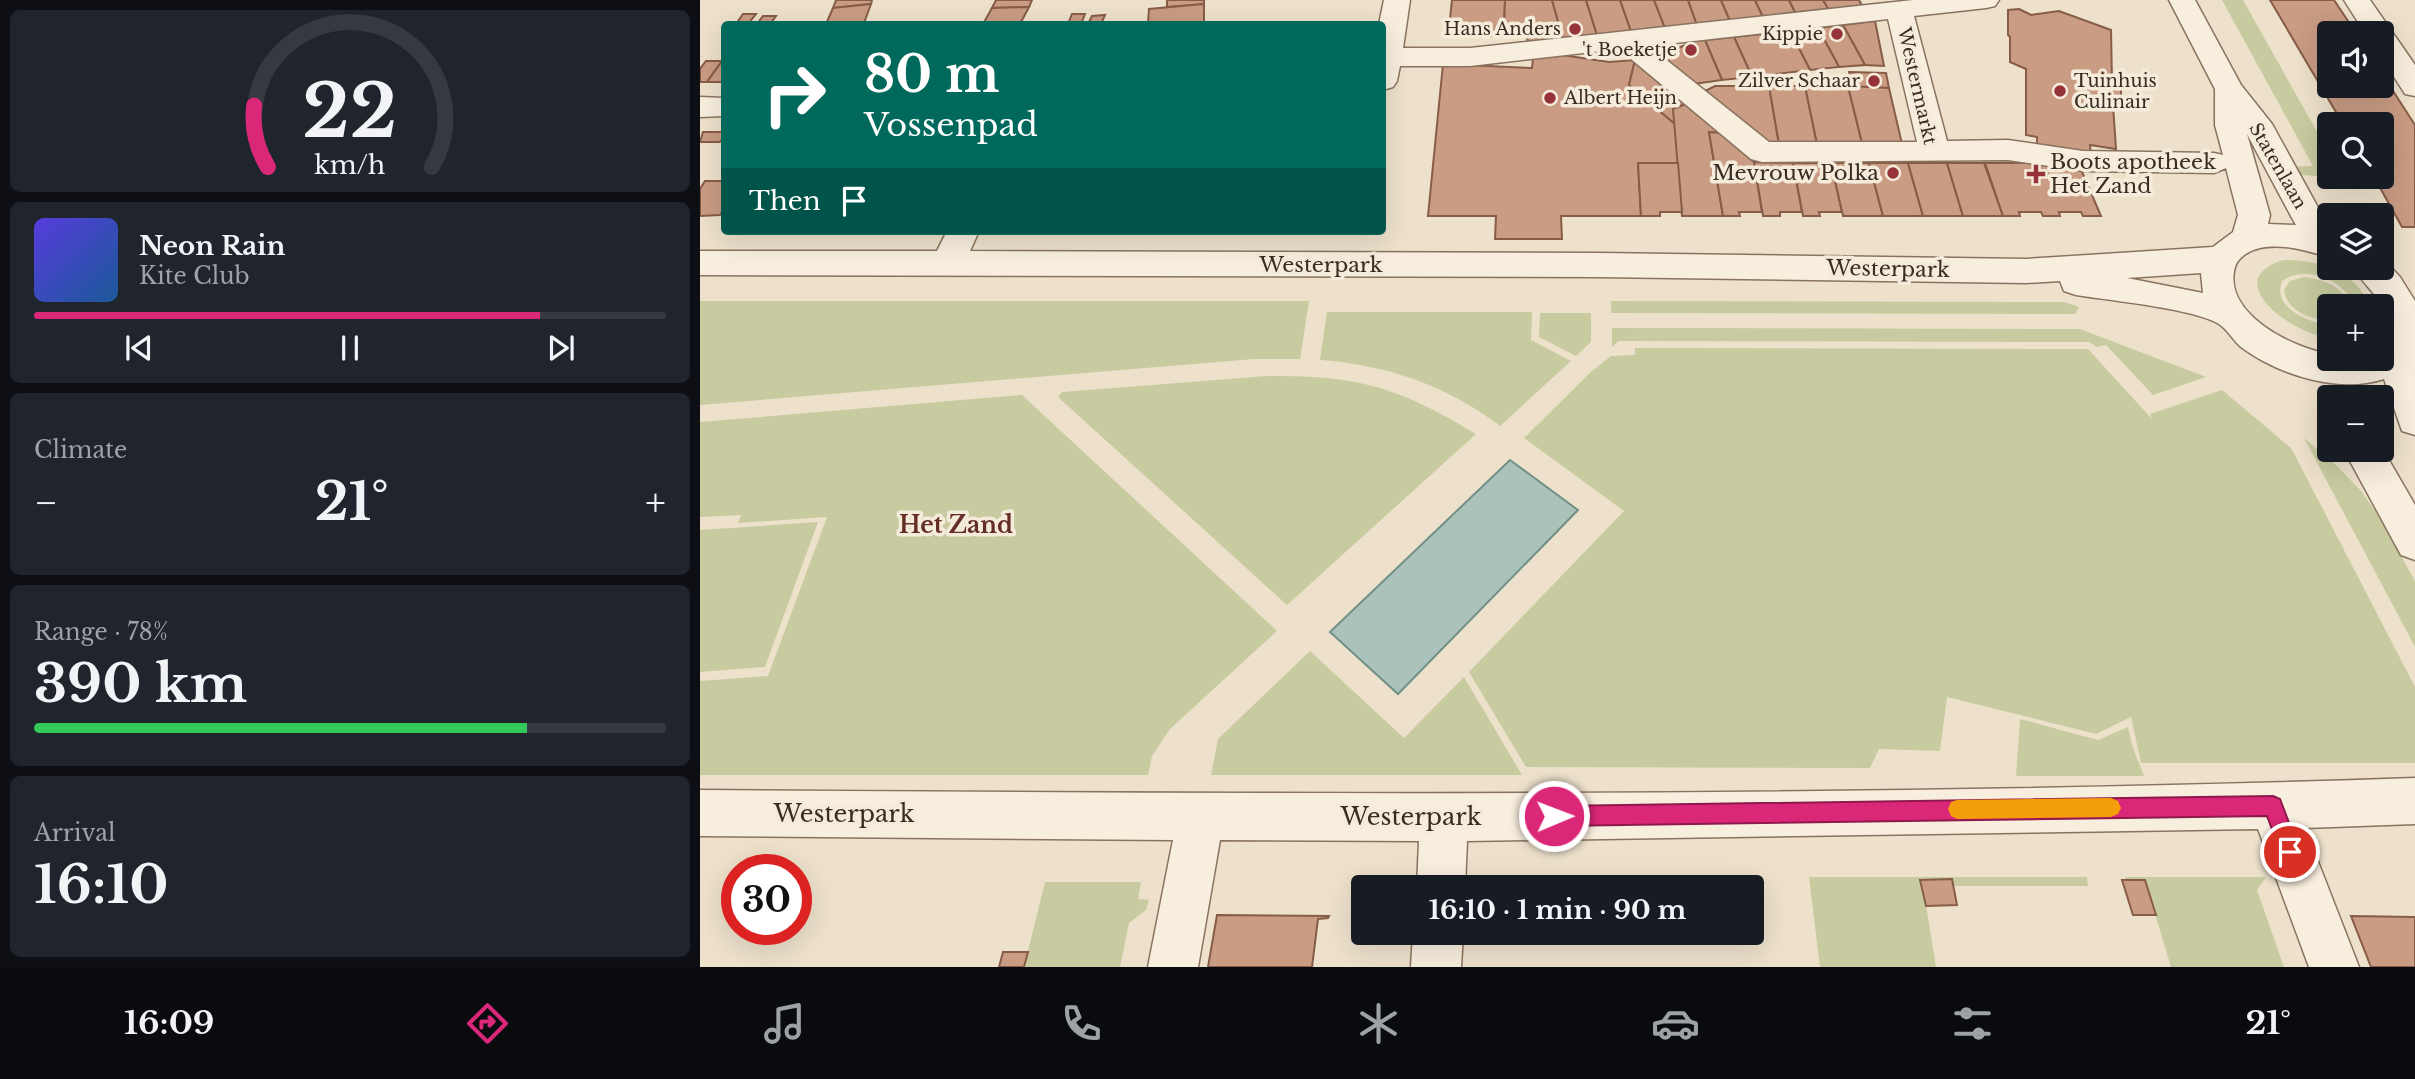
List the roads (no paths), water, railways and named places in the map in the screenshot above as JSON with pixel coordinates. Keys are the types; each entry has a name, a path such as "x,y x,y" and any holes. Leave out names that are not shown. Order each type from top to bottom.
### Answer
{"street":[{"path":"1386,64 1397,0"},
{"name":"Westermarkt","path":"1386,70 1470,57 1889,7 1986,0"},
{"name":"Statenlaan","path":"2182,0 2229,89 2256,124 2308,218 2317,229"},
{"path":"2357,0 2371,21"},
{"name":"Westermarkt","path":"1625,40 1762,152 1935,152 1889,7"},
{"path":"2394,56 2415,87"},
{"name":"Statenlaan","path":"2229,89 2230,125 2254,215 2248,238"},
{"path":"1935,152 2008,150 2083,161 2214,163"},
{"path":"2317,240 2274,234 2248,238 2232,246 2221,258 2216,274 2219,294 2230,314 2266,345 2302,362 2338,371 2371,369 2396,359 2409,342 2413,321 2392,280"},
{"path":"947,264 960,235"},
{"path":"1352,265 1357,235"},
{"name":"Westerpark","path":"700,263 2026,271 2082,265 2183,264 2221,258"},
{"name":"Westerpark","path":"2026,271 2087,285 2185,300 2230,314"},
{"path":"2396,359 2415,420"},
{"path":"2302,362 2320,385"},
{"path":"2370,462 2415,542"},
{"name":"Westerpark","path":"700,813 1444,818 2273,806 2415,801"},
{"path":"2273,806 2334,967"},
{"path":"1173,967 1201,816"},
{"path":"1442,875 1444,818"},
{"path":"1436,967 1437,945"}],"water":[{"path":"1510,460 1578,510 1398,694 1330,632"}],"place":[{"name":"Hans Anders","path":"1575,29"},
{"name":"Kippie","path":"1837,34"},
{"name":"'t Boeketje","path":"1691,50"},
{"name":"Zilver Schaar","path":"1874,81"},
{"name":"Tuinhuis Culinair","path":"2060,91"},
{"name":"Albert Heijn","path":"1550,98"},
{"name":"Mevrouw Polka","path":"1893,173"},
{"name":"Boots apotheek Het Zand","path":"2036,174"}],"district":[{"name":"Het Zand","path":"956,525"}]}
